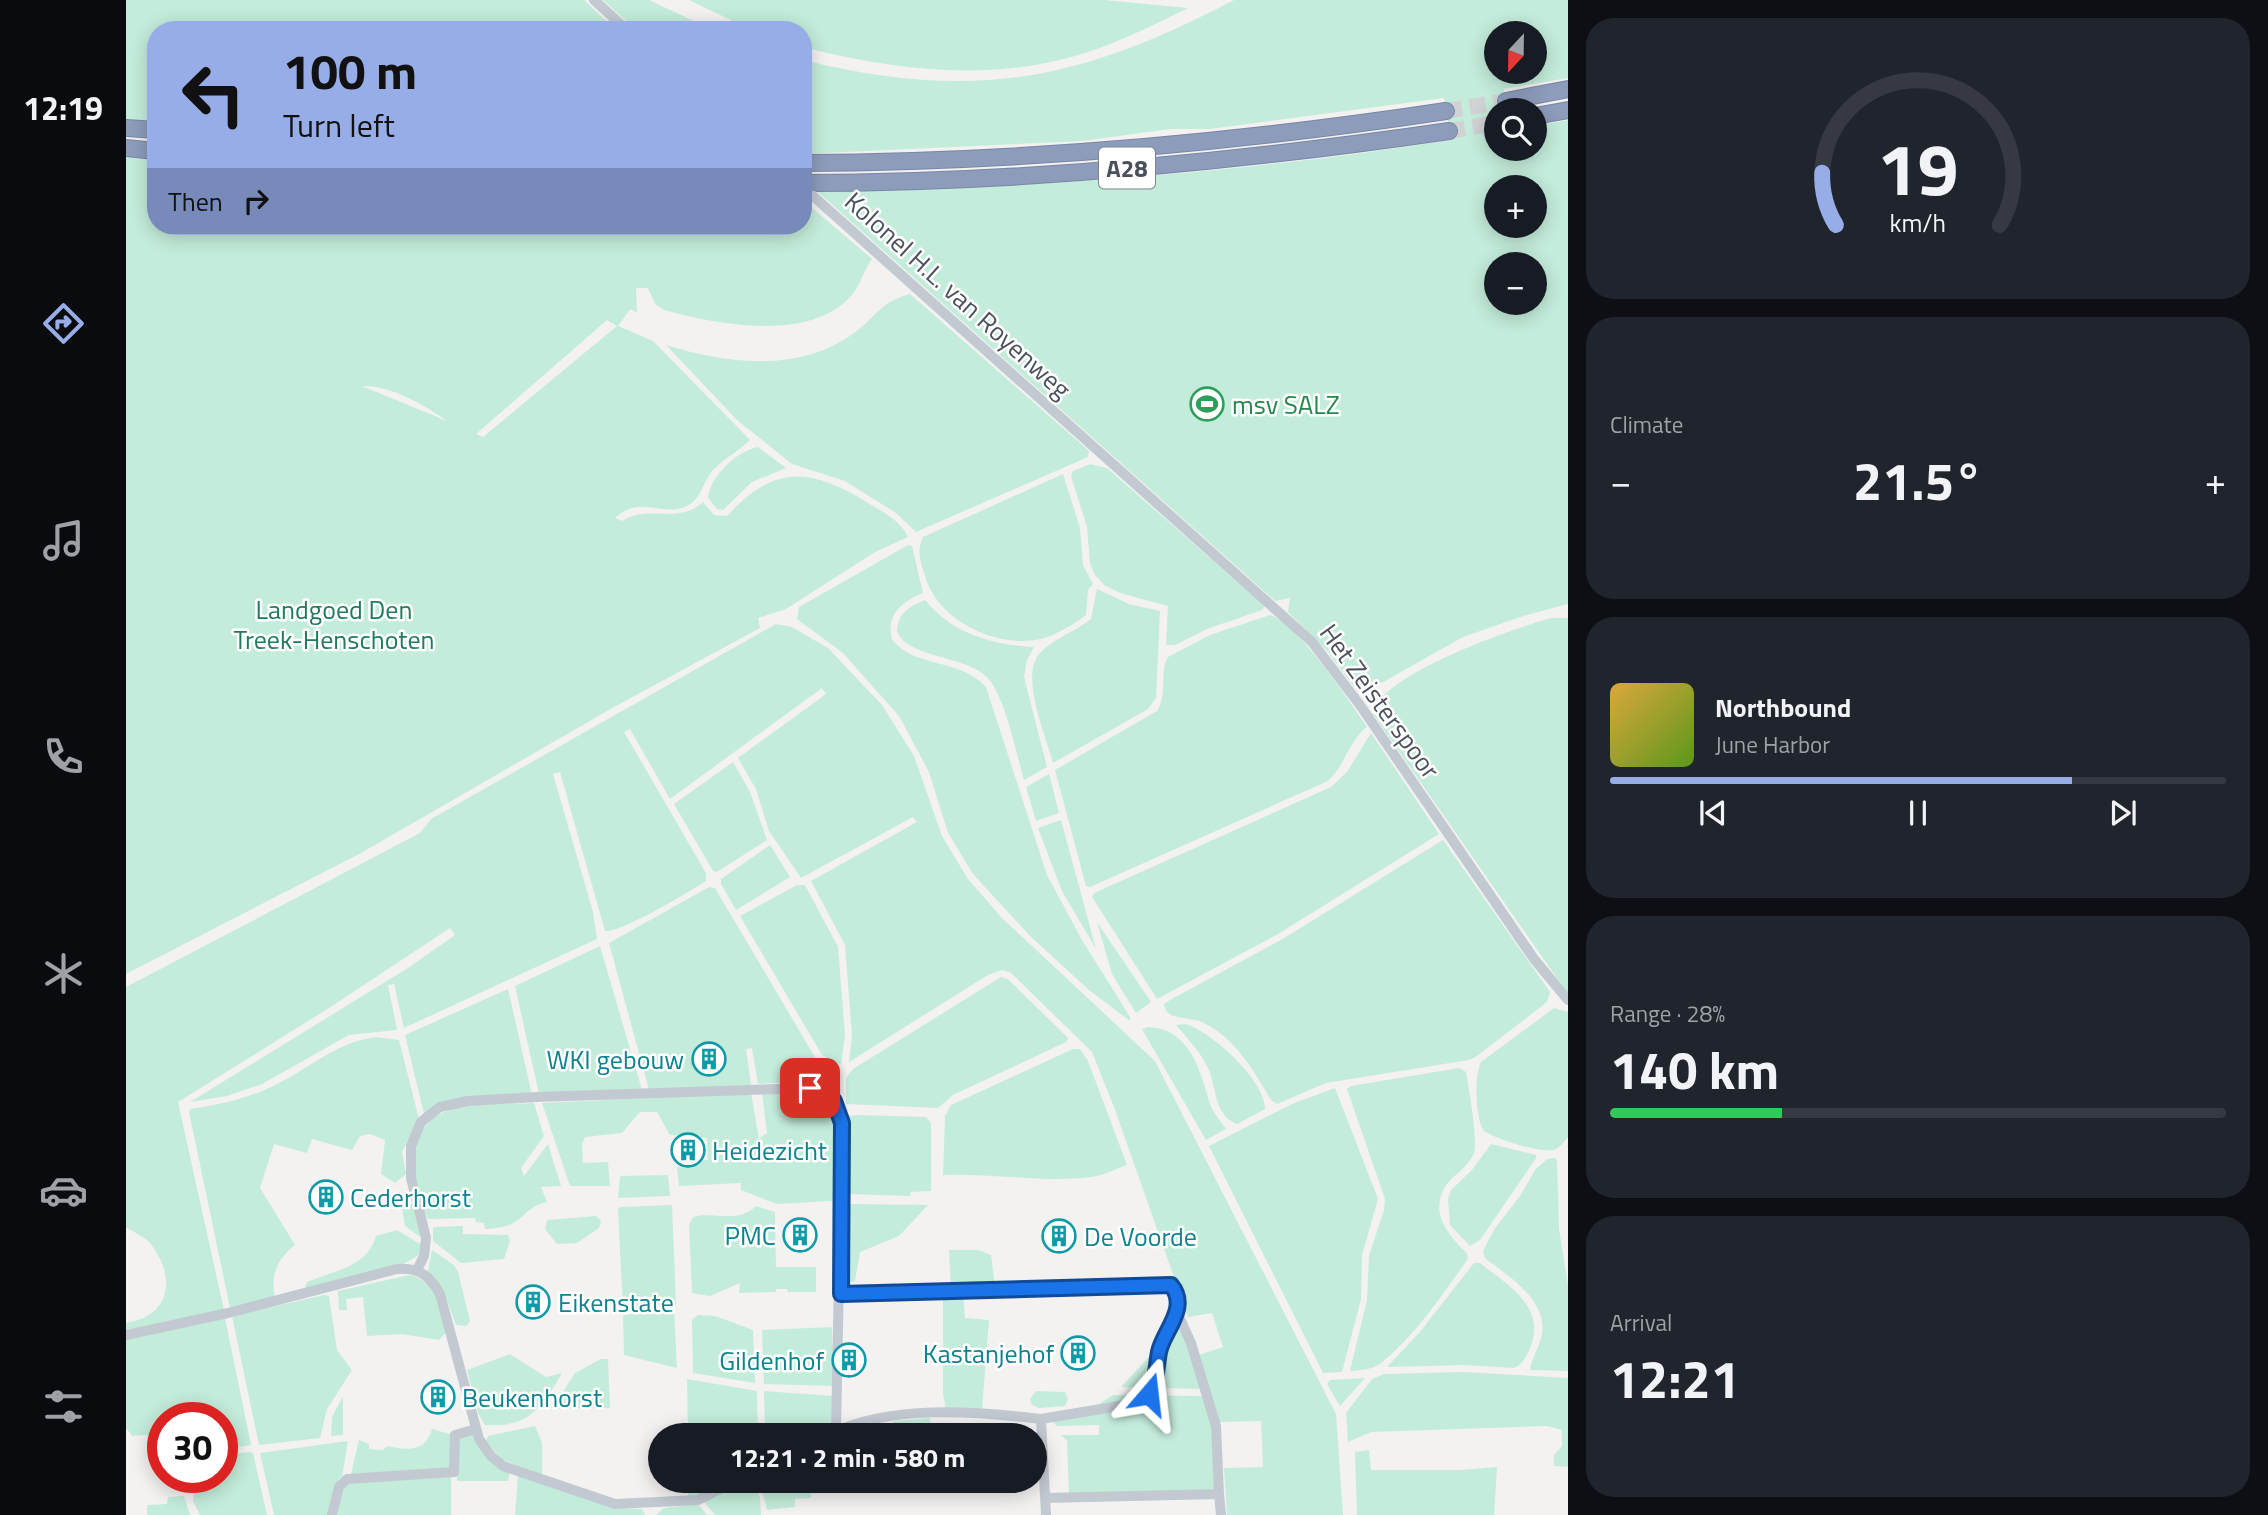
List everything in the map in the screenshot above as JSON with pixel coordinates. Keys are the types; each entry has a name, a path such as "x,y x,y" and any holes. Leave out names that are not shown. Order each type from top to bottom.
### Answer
{"highway":[{"path":"1522,98 1568,89"},
{"path":"1547,114 1568,110"},
{"name":"A28","path":"812,163 961,158 1141,147 1446,111"},
{"path":"126,128 147,129"},
{"name":"A28","path":"812,185 965,179 1143,167 1335,147 1449,131"},
{"path":"126,148 147,150"}],"street":[{"path":"594,0 617,21"},
{"name":"Kolonel H.L. van Royenweg","path":"812,193 1083,437"},
{"name":"Het Zeisterspoor","path":"1083,437 1318,649 1342,679 1534,959 1568,1000"},
{"path":"417,1270 426,1238 411,1178 411,1146 421,1122 440,1107 468,1101 790,1086 810,1088 824,1094 840,1112 841,1294 836,1332 832,1423"},
{"path":"126,1335 228,1313 397,1269 417,1270 433,1282 440,1294 476,1429 487,1452 508,1468 611,1503 698,1500 712,1493"},
{"path":"841,1294 1169,1285 1174,1288 1177,1312 1191,1343 1216,1426 1221,1515"},
{"path":"864,1423 886,1416 979,1413 1041,1419 1131,1404 1146,1398 1156,1379 1159,1349 1177,1312"},
{"path":"1041,1419 1046,1515"},
{"path":"332,1515 339,1487 347,1479 454,1472 455,1435 476,1429"},
{"path":"1045,1498 1219,1494"},
{"path":"650,1503 650,1515"}],"green space":[{"path":"126,0 584,0 606,21 147,21 147,122 126,121"},
{"path":"603,0 649,0 694,21 626,21"},
{"path":"689,0 1104,0 1188,8 1089,52 1042,64 976,70 909,67 812,49 812,21 732,21"},
{"path":"1234,0 1568,0 1568,78 1547,82 1547,21 1484,21 1484,84 1533,84 1504,89 1505,98 1484,98 1484,161 1547,161 1547,124 1568,120 1568,604 1463,637 1369,690 1354,687 1328,652 1288,612 1290,598 1275,601 817,191 976,187 1135,177 1293,162 1451,140 1444,98 1210,129 1170,129 1083,141 812,154 812,62 865,73 921,80 974,81 1025,76 1075,66 1178,28"},
{"name":"Landgoed Den Treek-Henschoten","path":"126,155 147,157 147,235 812,235 812,208 872,259 851,296 833,311 811,320 787,325 735,324 664,310 655,304 648,288 636,288 637,313 630,309 618,326 653,341 750,440 712,471 699,495 687,506 669,510 634,508 615,518 622,521 643,514 674,514 693,509 703,502 714,515 727,516 761,487 794,476 829,483 848,491 896,521 908,537 875,552 786,609 758,618 760,628 614,707 361,853 126,974","holes":["607,320 617,326 483,437 476,434","362,386 395,392 447,421"]},
{"path":"910,294 1089,451 1088,457 916,532 896,513 845,481 792,464 737,420 666,345 738,360 787,359 833,346 862,327 891,301"},
{"path":"758,447 786,468 752,482 723,510 717,509 708,498 719,473 733,459"},
{"path":"1090,464 1107,468 1265,606 1262,610 1207,629 1175,645 1166,645 1168,606 1120,593 1104,585 1090,564 1087,527 1071,476 1073,471"},
{"path":"1063,474 1080,528 1083,565 1093,584 1088,590 1086,615 1053,635 1030,641 993,637 959,621 933,595 926,579 920,553 923,537"},
{"path":"908,545 912,546 923,593 897,610 891,623 892,639 912,655 963,671 986,687 1047,875 1130,1021 1089,990 1029,935 973,874 948,833 929,772 899,716 843,653 797,619 799,607"},
{"path":"1097,589 1129,604 1160,611 1156,698 1148,709 1053,763 1036,706 1032,676 1034,663 1046,648 1091,619"},
{"path":"925,600 948,621 974,636 1003,644 1034,647 1027,660 1024,677 1047,767 1024,780 1000,698 987,677 965,664 924,652 903,640 897,631 902,615"},
{"path":"1270,615 1281,621 1308,647 1367,727 1328,781 1090,887 1086,886 1055,770 1157,711 1162,698 1168,657 1210,635"},
{"path":"1551,618 1568,618 1568,994 1373,714 1381,699 1422,669 1480,642"},
{"path":"776,624 792,627 828,648 882,705 914,756 942,836 968,879 1002,918 1155,1061 1336,1414 1343,1515 1227,1515 1224,1468 1263,1467 1261,1421 1219,1422 1199,1355 1223,1347 1212,1313 1188,1317 1092,1052 1010,972 1002,970 988,975 849,1062 852,1035 845,945 811,881 917,822 913,817 801,878 769,831 756,789 738,758 826,694 822,688 670,799 630,729 624,732 706,873 706,881 640,919 605,931 560,772 553,774 593,912 597,939 404,1028 394,984 388,985 397,1030 349,1035 262,1084 227,1096 190,1102 408,968 455,935 450,928 329,1008 178,1102 224,1310 126,1332 126,1323 142,1319 161,1303 166,1280 158,1254 149,1242 126,1227 126,987 420,833 431,819"},
{"path":"1371,733 1439,834 1278,934 1157,999 1092,897 1094,893 1331,787 1347,772"},
{"path":"733,762 750,792 767,840 717,872 713,871 674,804"},
{"path":"1049,774 1059,813 1036,821 1026,787"},
{"path":"1061,820 1096,949 1062,891 1038,828"},
{"path":"1443,840 1550,992 1547,1002 1477,1056 1469,1060 1326,1083 1277,1104 1271,1100 1242,1055 1224,1036 1202,1022 1173,1016 1166,1011 1164,1004 1170,1000 1281,940"},
{"path":"770,845 790,877 736,910 721,884 721,879"},
{"path":"797,885 805,885 838,947 845,1035 841,1065 822,1055 740,916"},
{"path":"709,887 715,888 816,1059 838,1072 839,1090 800,1082 758,1084 752,1048 746,1049 751,1085 649,1090 609,943"},
{"path":"1097,922 1151,1002 1136,1013 1112,974"},
{"path":"600,946 642,1090 539,1094 515,986"},
{"path":"1001,977 1009,980 1068,1038 1066,1042 953,1095 938,1108 846,1104 846,1078 853,1069"},
{"path":"508,989 532,1095 424,1114 405,1035"},
{"path":"1554,1008 1568,1012 1568,1137 1556,1149 1541,1150 1509,1142 1484,1131 1477,1107 1476,1086 1481,1062"},
{"path":"1185,1024 1209,1036 1236,1059 1257,1085 1265,1109 1237,1124 1229,1120 1220,1107 1207,1066 1197,1049 1176,1025"},
{"path":"1142,1029 1162,1029 1183,1042 1196,1063 1212,1109 1226,1129 1206,1140"},
{"path":"376,1037 399,1040 419,1119 402,1152 406,1174 395,1183 381,1174 385,1140 370,1134 360,1136 352,1150 312,1139 307,1153 274,1144 260,1188 295,1245 276,1268 273,1282 275,1298 230,1308 189,1112 191,1109 258,1093 337,1049"},
{"path":"1073,1049 1080,1049 1088,1061 1127,1165 1100,1175 1073,1179 943,1175 945,1116 951,1105"},
{"path":"1459,1068 1466,1072 1475,1147 1468,1163 1445,1187 1439,1206 1443,1223 1467,1253 1468,1259 1428,1314 1393,1352 1374,1367 1350,1371 1367,1300 1369,1256 1385,1199 1347,1089 1351,1086"},
{"path":"1335,1088 1378,1199 1362,1255 1361,1299 1342,1372 1323,1373 1209,1146 1292,1104"},
{"path":"807,1091 829,1112 838,1137 839,1198 832,1201 777,1204 741,1190 741,1183 679,1186 677,1167 683,1167 683,1161 708,1160 707,1138 670,1135 657,1112 640,1112 622,1133 585,1137 582,1144 583,1163 608,1162 610,1186 570,1186 542,1103 751,1093 759,1139 767,1133 762,1093"},
{"path":"534,1103 544,1136 521,1168 524,1176 548,1144 561,1186 541,1187 547,1202 531,1209 516,1222 499,1228 485,1229 484,1223 476,1222 475,1218 428,1219 417,1190 414,1159 423,1130 433,1119 447,1111 467,1106"},
{"path":"848,1116 926,1117 931,1123 931,1191 911,1192 910,1196 847,1194"},
{"path":"1491,1144 1536,1155 1536,1158 1480,1240 1470,1246 1450,1225 1448,1199 1451,1190 1472,1170"},
{"path":"1555,1158 1559,1229 1568,1285 1568,1371 1530,1370 1542,1334 1539,1310 1515,1281 1485,1258 1483,1251 1495,1228 1520,1196 1535,1170 1547,1159"},
{"path":"668,1175 670,1196 618,1198 620,1176"},
{"path":"401,1203 413,1204 423,1239 405,1226"},
{"path":"849,1204 928,1205 899,1236 860,1252 855,1281 844,1283"},
{"path":"672,1205 676,1305 623,1308 618,1210 620,1207"},
{"path":"756,1206 775,1212 776,1267 816,1267 816,1292 776,1289 776,1292 739,1293 740,1283 710,1296 692,1293 689,1225 693,1217 733,1216"},
{"path":"596,1216 601,1221 599,1228 577,1243 557,1244 545,1229 547,1220"},
{"path":"463,1226 463,1234 508,1235 510,1241 504,1259 461,1263 433,1241 433,1227"},
{"path":"397,1230 425,1247 405,1263 389,1270 304,1291 307,1282 338,1271 366,1255 376,1236"},
{"path":"432,1250 454,1265 458,1272 470,1321 466,1326 456,1325 445,1295 428,1271"},
{"path":"949,1250 978,1250 991,1255 995,1286 951,1288"},
{"path":"1474,1263 1480,1263 1513,1289 1529,1309 1534,1333 1522,1362 1514,1368 1464,1365 1387,1367 1419,1333"},
{"path":"409,1275 425,1283 440,1303 449,1329 439,1340 402,1334 367,1336 363,1297 346,1299 347,1310 339,1310 338,1291"},
{"path":"963,1294 965,1318 989,1320 982,1409 946,1410 943,1393 943,1299 946,1295"},
{"path":"329,1296 337,1350 352,1370 327,1409 320,1438 259,1445 232,1316"},
{"path":"674,1311 677,1368 624,1355 623,1315"},
{"path":"698,1315 715,1316 753,1330 755,1383 693,1373 692,1319"},
{"path":"225,1318 251,1445 238,1447 238,1402 147,1402 147,1435 132,1436 126,1428 126,1340"},
{"path":"1181,1322 1202,1389 1121,1387"},
{"path":"832,1327 834,1386 764,1384 762,1330"},
{"path":"510,1354 546,1377 562,1373 548,1396 532,1413 512,1423 485,1425 478,1413 467,1370"},
{"path":"601,1359 608,1359 610,1408 552,1409 575,1373"},
{"path":"1463,1372 1568,1378 1568,1467 1554,1466 1554,1455 1562,1446 1562,1430 1547,1426 1371,1432 1348,1442 1346,1413 1372,1379 1384,1374"},
{"path":"1365,1378 1340,1406 1327,1384 1330,1380"},
{"path":"687,1379 757,1391 758,1423 688,1423"},
{"path":"764,1391 833,1396 832,1423 765,1423"},
{"path":"1036,1391 1065,1392 1068,1399 1065,1406 1039,1408 1032,1405 1030,1399"},
{"path":"1113,1395 1204,1396 1211,1420 1216,1491 1069,1494 1067,1441 1061,1435 1099,1435 1099,1425 1057,1426 1053,1422 1096,1406"},
{"path":"343,1396 343,1435 331,1436 332,1417"},
{"path":"930,1418 930,1423 893,1423"},
{"path":"535,1426 542,1443 542,1476 501,1459 486,1441 488,1436"},
{"path":"432,1429 450,1434 451,1469 351,1474 359,1440 369,1444 369,1449 383,1450 387,1446 414,1448 425,1442"},
{"path":"463,1434 474,1434 510,1472 508,1481 457,1481 457,1443"},
{"path":"348,1441 342,1477 339,1478 329,1515 274,1515 260,1453"},
{"path":"1369,1450 1371,1470 1461,1470 1497,1467 1494,1515 1357,1515 1355,1452"},
{"path":"238,1453 253,1453 267,1515 200,1515 193,1501 194,1493 238,1493"},
{"path":"518,1476 614,1508 642,1509 645,1515 515,1515"},
{"path":"451,1477 451,1515 336,1515 346,1483"},
{"path":"688,1493 705,1493 688,1497"},
{"path":"720,1493 758,1493 761,1515 715,1515 703,1501"},
{"path":"763,1493 811,1493 811,1498 795,1499 795,1507 767,1510"},
{"path":"184,1496 190,1515 147,1515 147,1505 167,1504 168,1497"},
{"path":"698,1504 707,1515 656,1515 664,1508"}],"tunnel":[{"path":"1446,111 1484,105"},
{"path":"1449,131 1484,125"}],"place":[{"name":"msv SALZ","path":"1207,404"},
{"name":"WKI gebouw","path":"709,1059"},
{"name":"Heidezicht","path":"688,1150"},
{"name":"Cederhorst","path":"326,1197"},
{"name":"PMC","path":"800,1235"},
{"name":"De Voorde","path":"1059,1236"},
{"name":"Eikenstate","path":"533,1302"},
{"name":"Kastanjehof","path":"1078,1353"},
{"name":"Gildenhof","path":"849,1360"},
{"name":"Beukenhorst","path":"438,1397"}],"route":[{"path":"810,1088 834,1101 842,1123 841,1294 1171,1285 1175,1290 1177,1312 1159,1349 1156,1379 1149,1394"}]}
